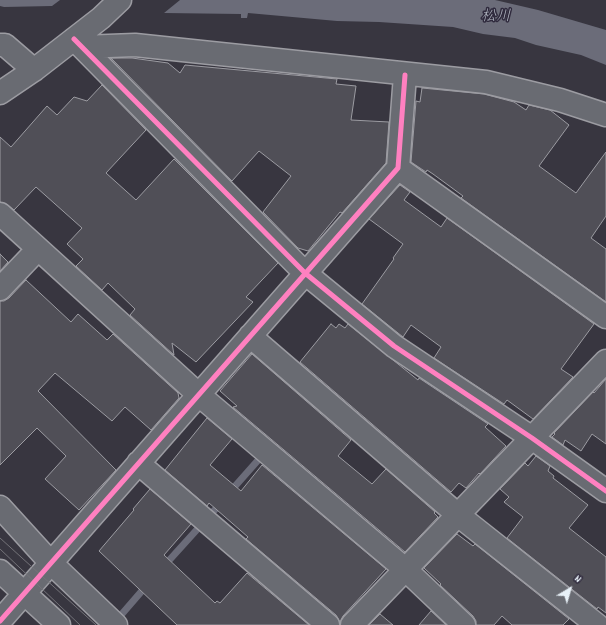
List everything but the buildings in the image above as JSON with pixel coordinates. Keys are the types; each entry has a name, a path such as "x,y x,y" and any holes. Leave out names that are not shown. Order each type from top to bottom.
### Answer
{"street":[{"path":"0,92 78,43 120,0"},
{"path":"78,43 135,46 405,75 486,82 560,100 606,115"},
{"path":"78,43 305,273 394,346 532,438 606,491"},
{"path":"0,45 5,45 34,70"},
{"path":"0,621 398,168 405,75"},
{"path":"398,168 606,318"},
{"path":"0,214 199,395 405,569 464,625"},
{"path":"0,289 38,249"},
{"path":"250,336 458,515 598,625"},
{"path":"352,625 606,361"},
{"path":"138,463 328,625"},
{"path":"0,507 51,563 116,625"},
{"path":"0,571 59,625"}],"water":[{"path":"0,0 60,0 52,6 4,7 0,6"},
{"name":"松川","path":"180,0 495,0 538,10 606,30 606,65 581,55 536,45 515,38 483,34 453,27 337,21 248,13 247,18 241,18 241,14 164,13"}],"waterway":[{"path":"229,493 260,458"},
{"path":"164,566 221,503"},
{"path":"115,622 147,585"}],"tram line":[{"path":"0,538 96,625"},
{"path":"0,549 80,625"}],"cycle path":[{"path":"74,39 305,273 394,346 532,438 606,491"},
{"path":"0,621 398,168 405,75"}]}
